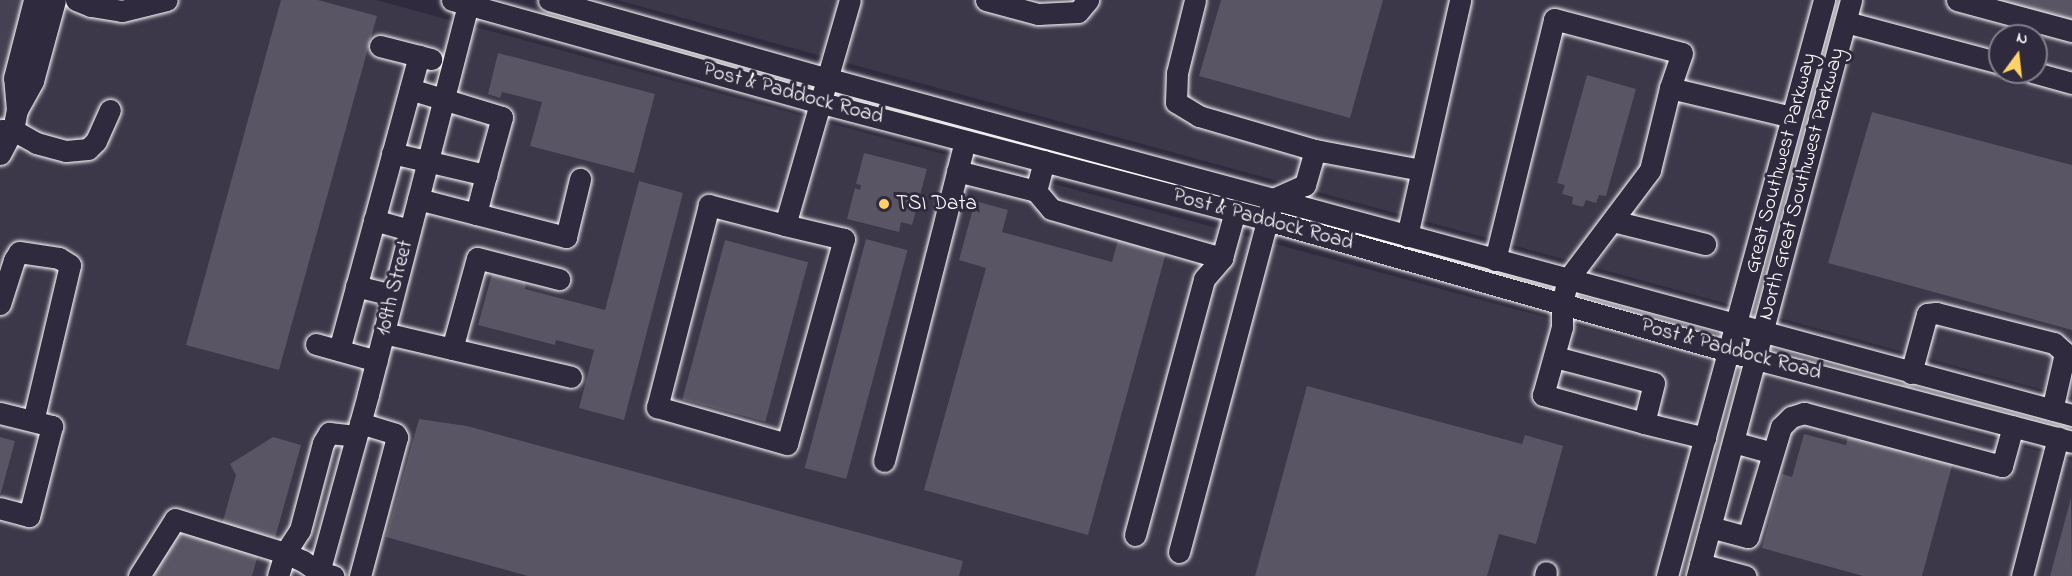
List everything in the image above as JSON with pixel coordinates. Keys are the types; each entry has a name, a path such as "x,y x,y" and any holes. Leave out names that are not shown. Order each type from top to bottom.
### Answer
{"street":[{"path":"10,123 14,78 34,0"},
{"path":"0,154 10,123 33,81 55,0"},
{"path":"76,0 91,6 122,11 167,0"},
{"name":"Post & Paddock Road","path":"549,0 829,79 2062,413"},
{"path":"785,225 850,0"},
{"path":"986,0 1038,14 1078,12 1088,0"},
{"path":"1195,0 1177,73 1176,102 1199,116 1315,150 1421,170"},
{"path":"1407,236 1460,0"},
{"name":"Great Southwest Parkway","path":"1737,325 1824,0"},
{"name":"North Great Southwest Parkway","path":"1698,570 1851,0"},
{"path":"1957,0 2072,31"},
{"name":"Post & Paddock Road","path":"463,1 822,103 1267,220 1756,359 2065,440"},
{"name":"109th Street","path":"323,575 443,101 463,1"},
{"path":"1495,260 1554,19 1682,53 1670,88 1650,170 1568,279 1562,303 1562,327 1543,395 1706,438"},
{"path":"1846,22 1988,60"},
{"path":"339,350 410,89 426,58 380,46"},
{"path":"2048,76 2072,83"},
{"path":"1670,88 1792,117"},
{"path":"410,89 443,101 502,117 476,214"},
{"path":"10,123 36,143 66,151 88,149 96,141 110,110"},
{"path":"884,461 965,141"},
{"path":"1179,552 1273,199 1305,185 1315,150"},
{"path":"392,153 428,159 486,175"},
{"path":"1036,191 1044,161"},
{"path":"957,171 1036,191 1051,209 1222,258"},
{"path":"418,199 566,237 580,179"},
{"path":"709,205 785,225 844,239 787,444 657,407 709,205"},
{"path":"1135,536 1204,279 1222,258 1235,212"},
{"path":"374,220 410,230"},
{"path":"1613,221 1705,244"},
{"path":"0,304 14,260 19,252 59,258 70,265 33,421"},
{"path":"452,349 477,258 559,279"},
{"path":"356,286 393,295"},
{"path":"1911,373 1927,314 1936,313 2054,343 2065,353 2062,413"},
{"name":"North Great Southwest Parkway","path":"1667,576 1737,325"},
{"path":"384,333 571,377"},
{"path":"316,344 377,361"},
{"path":"1555,357 1654,384 1644,423"},
{"path":"0,413 52,426 29,516 0,508"},
{"path":"1710,527 1748,537 1781,427 1791,417 1804,413 2002,466 2013,426"},
{"path":"278,576 285,553 300,530 323,443 329,433 358,430 395,434 397,437 360,576"},
{"path":"2022,576 2065,440"},
{"path":"1733,442 1773,453"},
{"path":"139,576 175,519 285,553 303,561 323,575"},
{"path":"1698,570 1745,576"}],"shaded area":[{"path":"0,0 26,0 0,102"},
{"path":"26,0 376,0 2072,460 2072,576 0,576 0,102"},
{"path":"617,0 2072,0 2072,398"}],"building":[{"path":"281,0 318,0 377,16 279,370 186,345"},
{"path":"1221,0 1383,0 1350,118 1199,76"},
{"path":"1992,0 2072,0 2072,21"},
{"path":"498,53 655,94 634,173 530,146 542,102 502,92 500,98 488,94"},
{"path":"1587,75 1636,89 1606,196 1599,195 1596,203 1586,200 1583,207 1572,204 1573,197 1562,194 1565,185 1557,183"},
{"path":"1872,112 2072,165 2072,330 1828,263"},
{"name":"TSI Data","path":"864,153 927,169 912,225 901,222 899,232 847,219 855,188 860,190 861,185 856,184"},
{"path":"639,181 683,193 624,420 579,408 594,350 556,340 555,345 478,325 492,274 526,283 525,289 605,310"},
{"path":"975,201 1008,210 1002,232 1112,262 1118,240 1166,253 1088,535 924,490 986,268 959,260"},
{"path":"866,239 908,250 846,479 805,468"},
{"path":"725,240 808,262 765,422 682,399"},
{"path":"1307,386 1522,444 1525,435 1563,446 1536,544 1499,534 1487,576 1255,576"},
{"path":"419,419 467,426 963,561 959,576 528,576 386,537"},
{"path":"1849,433 1953,462 1922,576 1863,576 1762,548 1782,474 1792,477 1804,434 1846,445"},
{"path":"0,437 15,441 1,493 0,493"},
{"path":"273,437 301,445 275,538 222,524 236,475 230,464"},
{"path":"2071,498 2072,576 2050,576"},
{"path":"178,529 259,551 252,576 154,576 161,551"}],"place":[{"name":"TSI Data","path":"884,204"}]}
